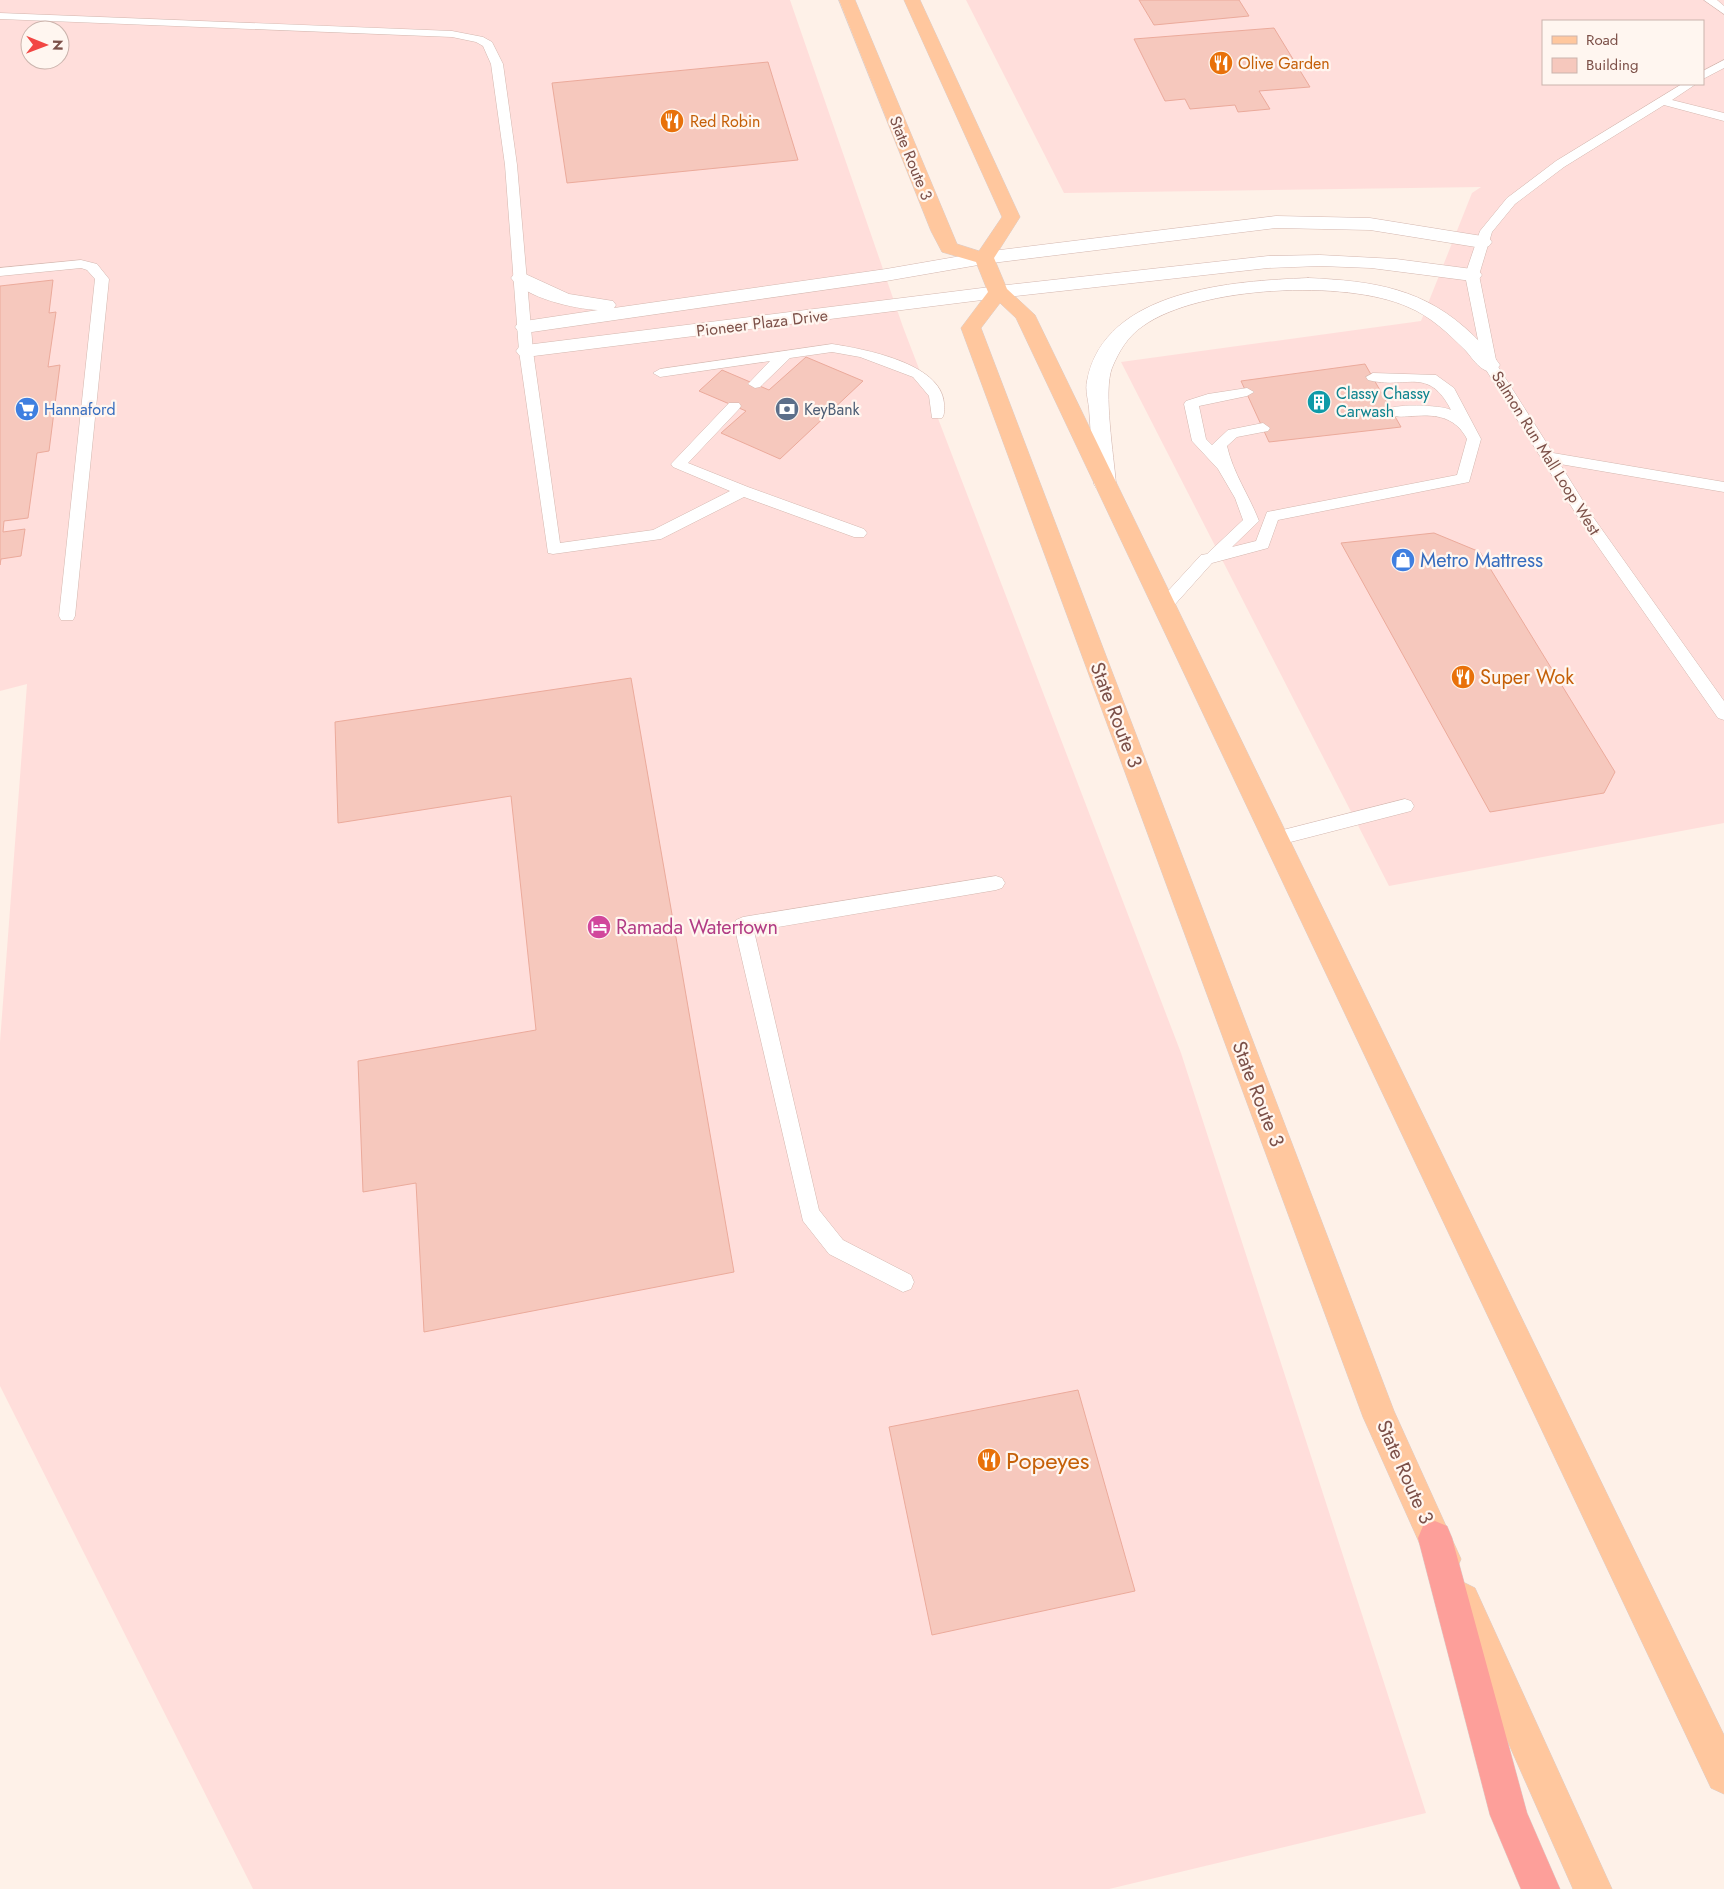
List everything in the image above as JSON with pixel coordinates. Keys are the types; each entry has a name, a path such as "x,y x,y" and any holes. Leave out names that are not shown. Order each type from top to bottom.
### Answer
{"highway":[{"path":"1435,1538 1509,1815 1541,1889"}],"main road":[{"name":"State Route 3","path":"847,0 940,231 949,248 984,258"},
{"path":"912,0 1011,217 984,258 998,292 1025,315 1724,1775"},
{"name":"State Route 3","path":"998,292 971,328 1380,1417 1593,1889"}],"street":[{"name":"Pioneer Plaza Drive","path":"525,327 886,275 984,258 1276,222 1370,224 1482,242"},
{"name":"Pioneer Plaza Drive","path":"526,351 998,292 1313,259 1377,262 1472,275"},
{"path":"521,278 541,290 580,304 690,302"},
{"path":"1105,484 1097,380 1110,350 1121,334 1138,320 1186,300 1216,294 1295,284 1350,284 1380,290 1405,298 1433,311 1459,331 1490,365"}],"lane":[{"path":"1710,0 1724,11"},
{"path":"0,16 452,34 479,39 488,44 497,64 512,165 526,351 553,549 656,535 743,492"},
{"path":"1704,75 1724,63"},
{"name":"Salmon Run Mall Loop West","path":"1688,85 1560,164 1512,202 1486,231 1472,275 1490,365 1588,521 1724,714"},
{"path":"1662,101 1724,116"},
{"path":"0,272 81,264 92,266 102,279 67,616"},
{"path":"660,373 832,348 863,353 918,374 936,395 937,415"},
{"path":"755,384 785,355"},
{"path":"1164,606 1207,559 1263,544 1272,516 1464,479 1474,439 1449,391 1431,378 1373,377"},
{"path":"1210,559 1252,521 1243,498 1224,466 1199,441 1191,404 1208,398 1247,392"},
{"path":"734,406 678,464 743,492 859,533"},
{"path":"1392,411 1443,411 1467,424"},
{"path":"1224,466 1219,445 1233,433 1263,428"},
{"path":"1548,457 1724,487"},
{"path":"1275,839 1405,806"},
{"path":"903,1282 836,1247 810,1214 744,925 996,883"}],"shaded area":[{"path":"0,0 790,0 903,327 1181,1053 1426,1813 1109,1889 253,1889 0,1386 0,1042 27,684 0,691"},
{"path":"966,0 1724,0 1724,823 1389,886 1121,362 1421,321 1472,193 1481,187 1064,193"}],"building":[{"path":"1139,0 1239,0 1249,16 1154,25"},
{"name":"Olive Garden","path":"1274,28 1310,87 1259,91 1270,109 1238,112 1235,105 1190,109 1185,99 1165,101 1134,39"},
{"name":"Red Robin","path":"768,62 798,160 567,183 552,83"},
{"name":"Hannaford","path":"53,280 49,313 56,312 48,367 60,365 49,451 37,453 28,518 4,521 3,532 25,529 21,556 1,559 0,565 0,286"},
{"name":"KeyBank","path":"806,357 863,381 780,459 721,433 746,411 699,391 722,370 769,390"},
{"name":"Classy Chassy Carwash","path":"1365,364 1401,427 1269,442 1241,381"},
{"path":"1434,533 1480,552 1615,772 1604,793 1490,812 1341,543"},
{"name":"Ramada Watertown","path":"631,678 734,1272 424,1332 416,1183 363,1192 358,1061 536,1030 511,796 338,823 335,722"},
{"path":"1078,1390 1135,1591 932,1635 889,1427"}],"place":[{"name":"Olive Garden","path":"1221,63"},
{"name":"Red Robin","path":"672,121"},
{"name":"Classy Chassy Carwash","path":"1319,402"},
{"name":"Hannaford","path":"27,409"},
{"name":"KeyBank","path":"787,409"},
{"name":"Metro Mattress","path":"1403,560"},
{"name":"Super Wok","path":"1463,677"},
{"name":"Ramada Watertown","path":"599,927"},
{"name":"Popeyes","path":"989,1460"}]}
